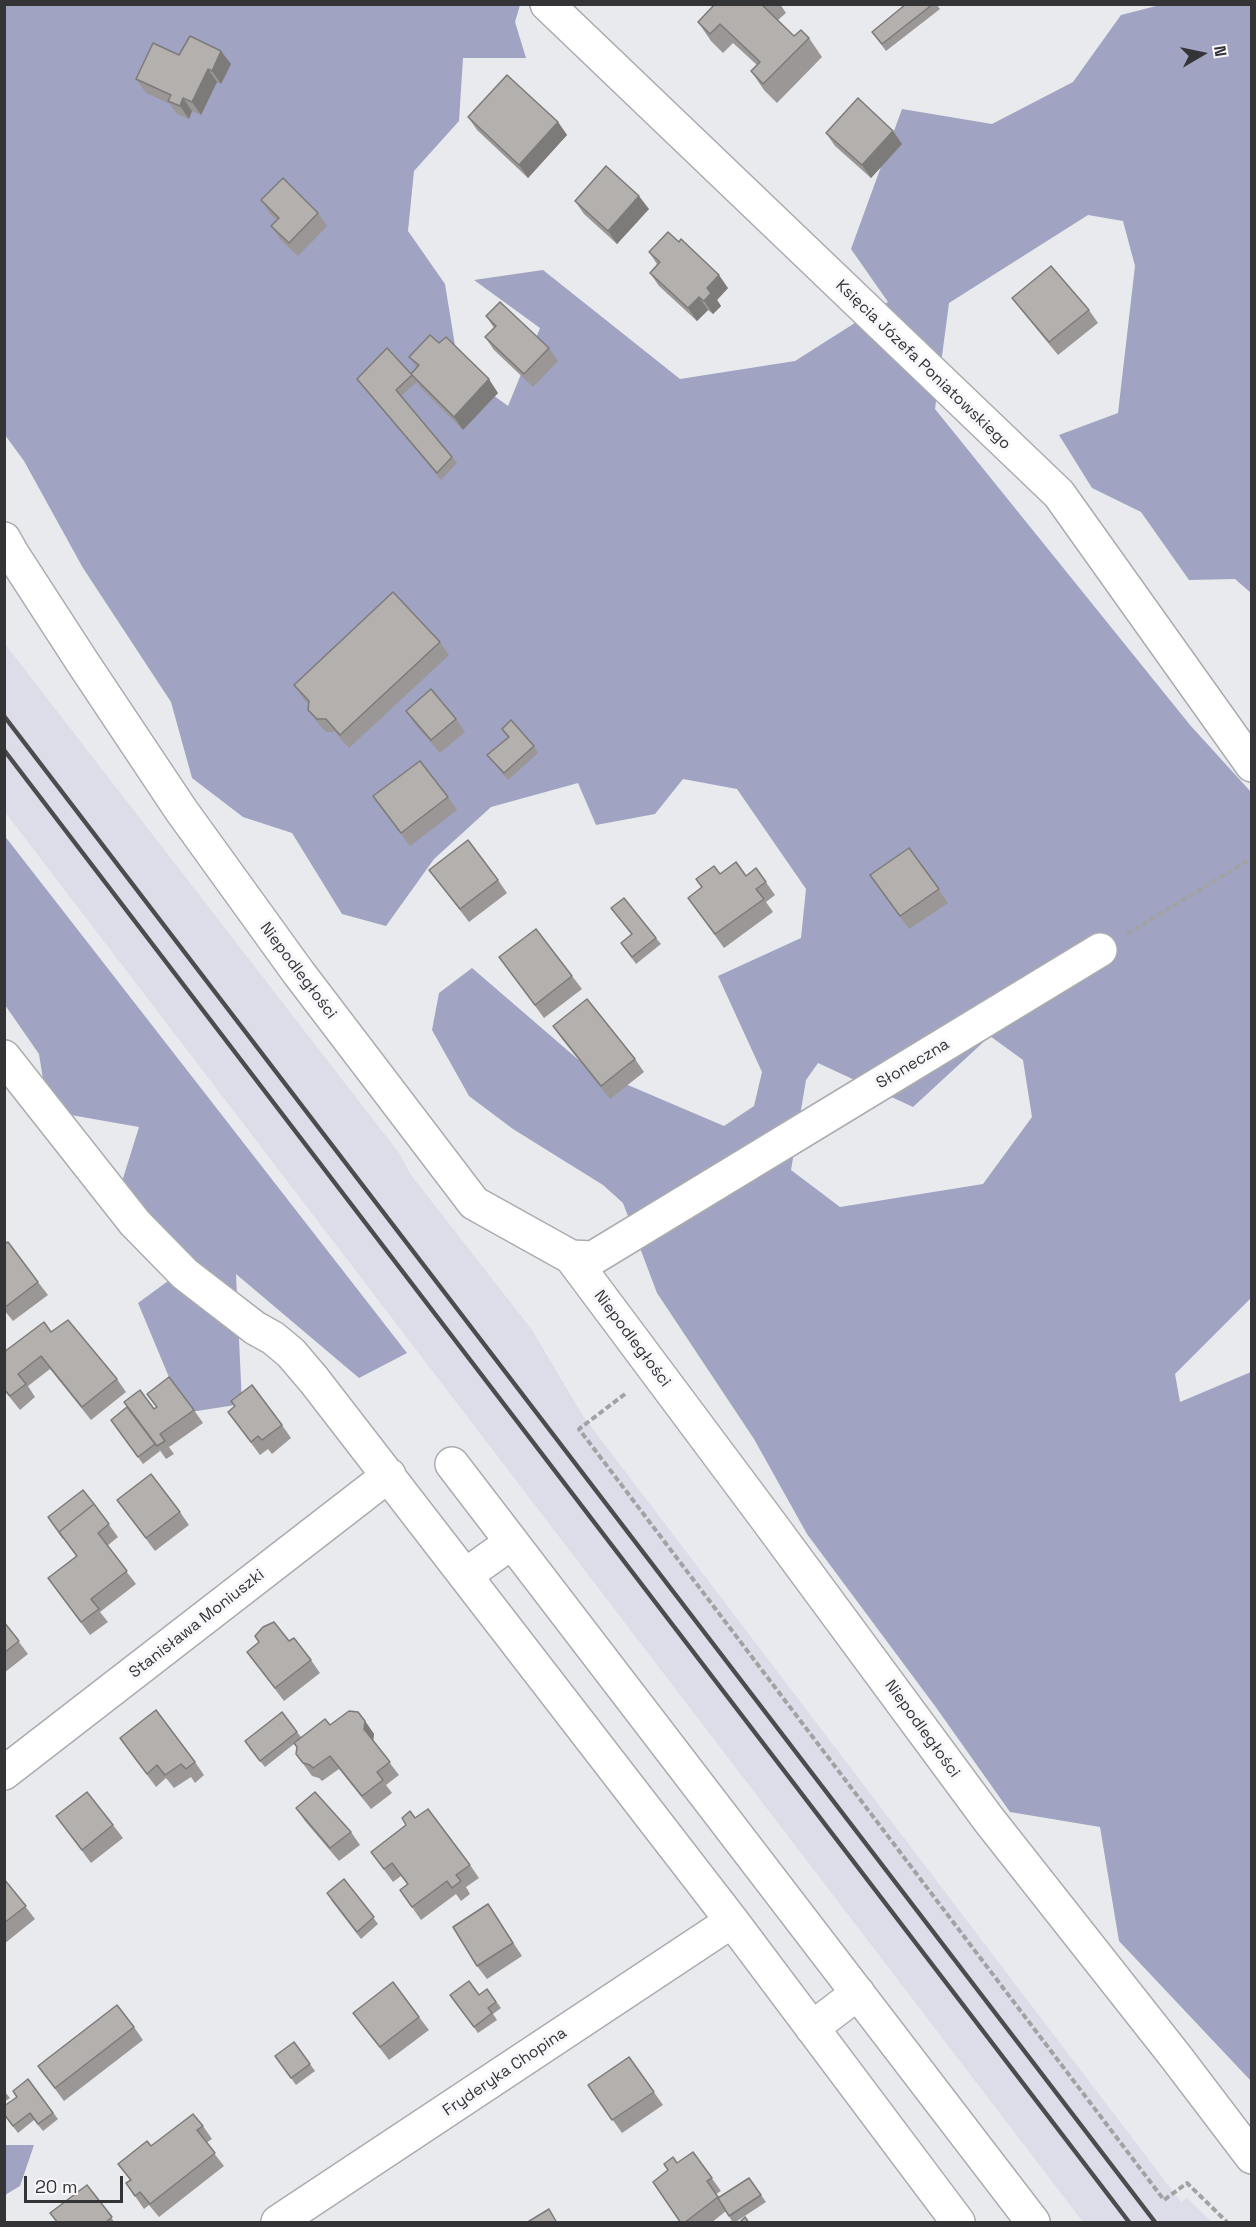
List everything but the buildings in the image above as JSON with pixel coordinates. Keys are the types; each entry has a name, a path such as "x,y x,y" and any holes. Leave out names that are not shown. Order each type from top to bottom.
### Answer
{"street":[{"name":"Księcia Józefa Poniatowskiego","path":"547,4 1059,495 1251,765"},
{"name":"Niepodległości","path":"4,539 181,810 298,972 474,1203 571,1257 989,1820 1176,2057 1251,2157"},
{"name":"Słoneczna","path":"571,1257 593,1258 1100,950"},
{"path":"4,1057 135,1224 185,1274 291,1353 389,1475 732,1921 958,2223"},
{"path":"452,1464 1034,2223"},
{"name":"Stanisława Moniuszki","path":"4,1773 389,1475"},
{"path":"466,1575 512,1542"},
{"name":"Fryderyka Chopina","path":"279,2223 732,1921"},
{"path":"812,2028 858,1993"}],"path":[{"path":"1100,950 1251,858"},
{"path":"625,1394 579,1429 1164,2200 1187,2183 1227,2223"}],"shaded area":[{"path":"5,5 520,5 515,22 526,58 463,58 459,121 414,171 408,231 445,284 459,370 508,406 540,328 474,280 543,270 680,379 795,361 888,302 851,249 902,109 992,124 1073,82 1121,15 1160,5 1251,5 1251,593 1235,579 1189,580 1141,512 1092,488 1059,435 1118,413 1135,266 1123,221 1088,215 949,303 935,409 1190,725 1251,792 1251,1298 1175,1374 1180,1402 1251,1372 1251,2081 1119,1941 1100,1827 1010,1812 935,1706 807,1534 754,1439 657,1293 623,1203 603,1185 513,1129 469,1096 432,1030 439,993 472,968 588,1068 724,1126 754,1106 762,1072 718,976 801,938 806,889 737,789 683,779 655,814 596,825 578,783 491,807 434,859 386,926 342,914 292,833 243,817 192,778 171,702 83,568 24,461 5,435","holes":["990,1036 1023,1060 1032,1117 983,1184 840,1207 791,1170 806,1080 818,1063 913,1107"]},
{"path":"5,644 399,1153 411,1175 532,1330 583,1416 1181,2202 1187,2198 1212,2222 1083,2222 5,812"},
{"path":"4,835 407,1353 359,1378 236,1274 242,1404 184,1413 138,1303 190,1265 120,1188 139,1127 48,1111 39,1054 5,1005"},
{"path":"5,2145 34,2145 20,2186 5,2195"}],"railway":[{"path":"4,716 1155,2222"},
{"path":"4,750 1129,2222"}]}
